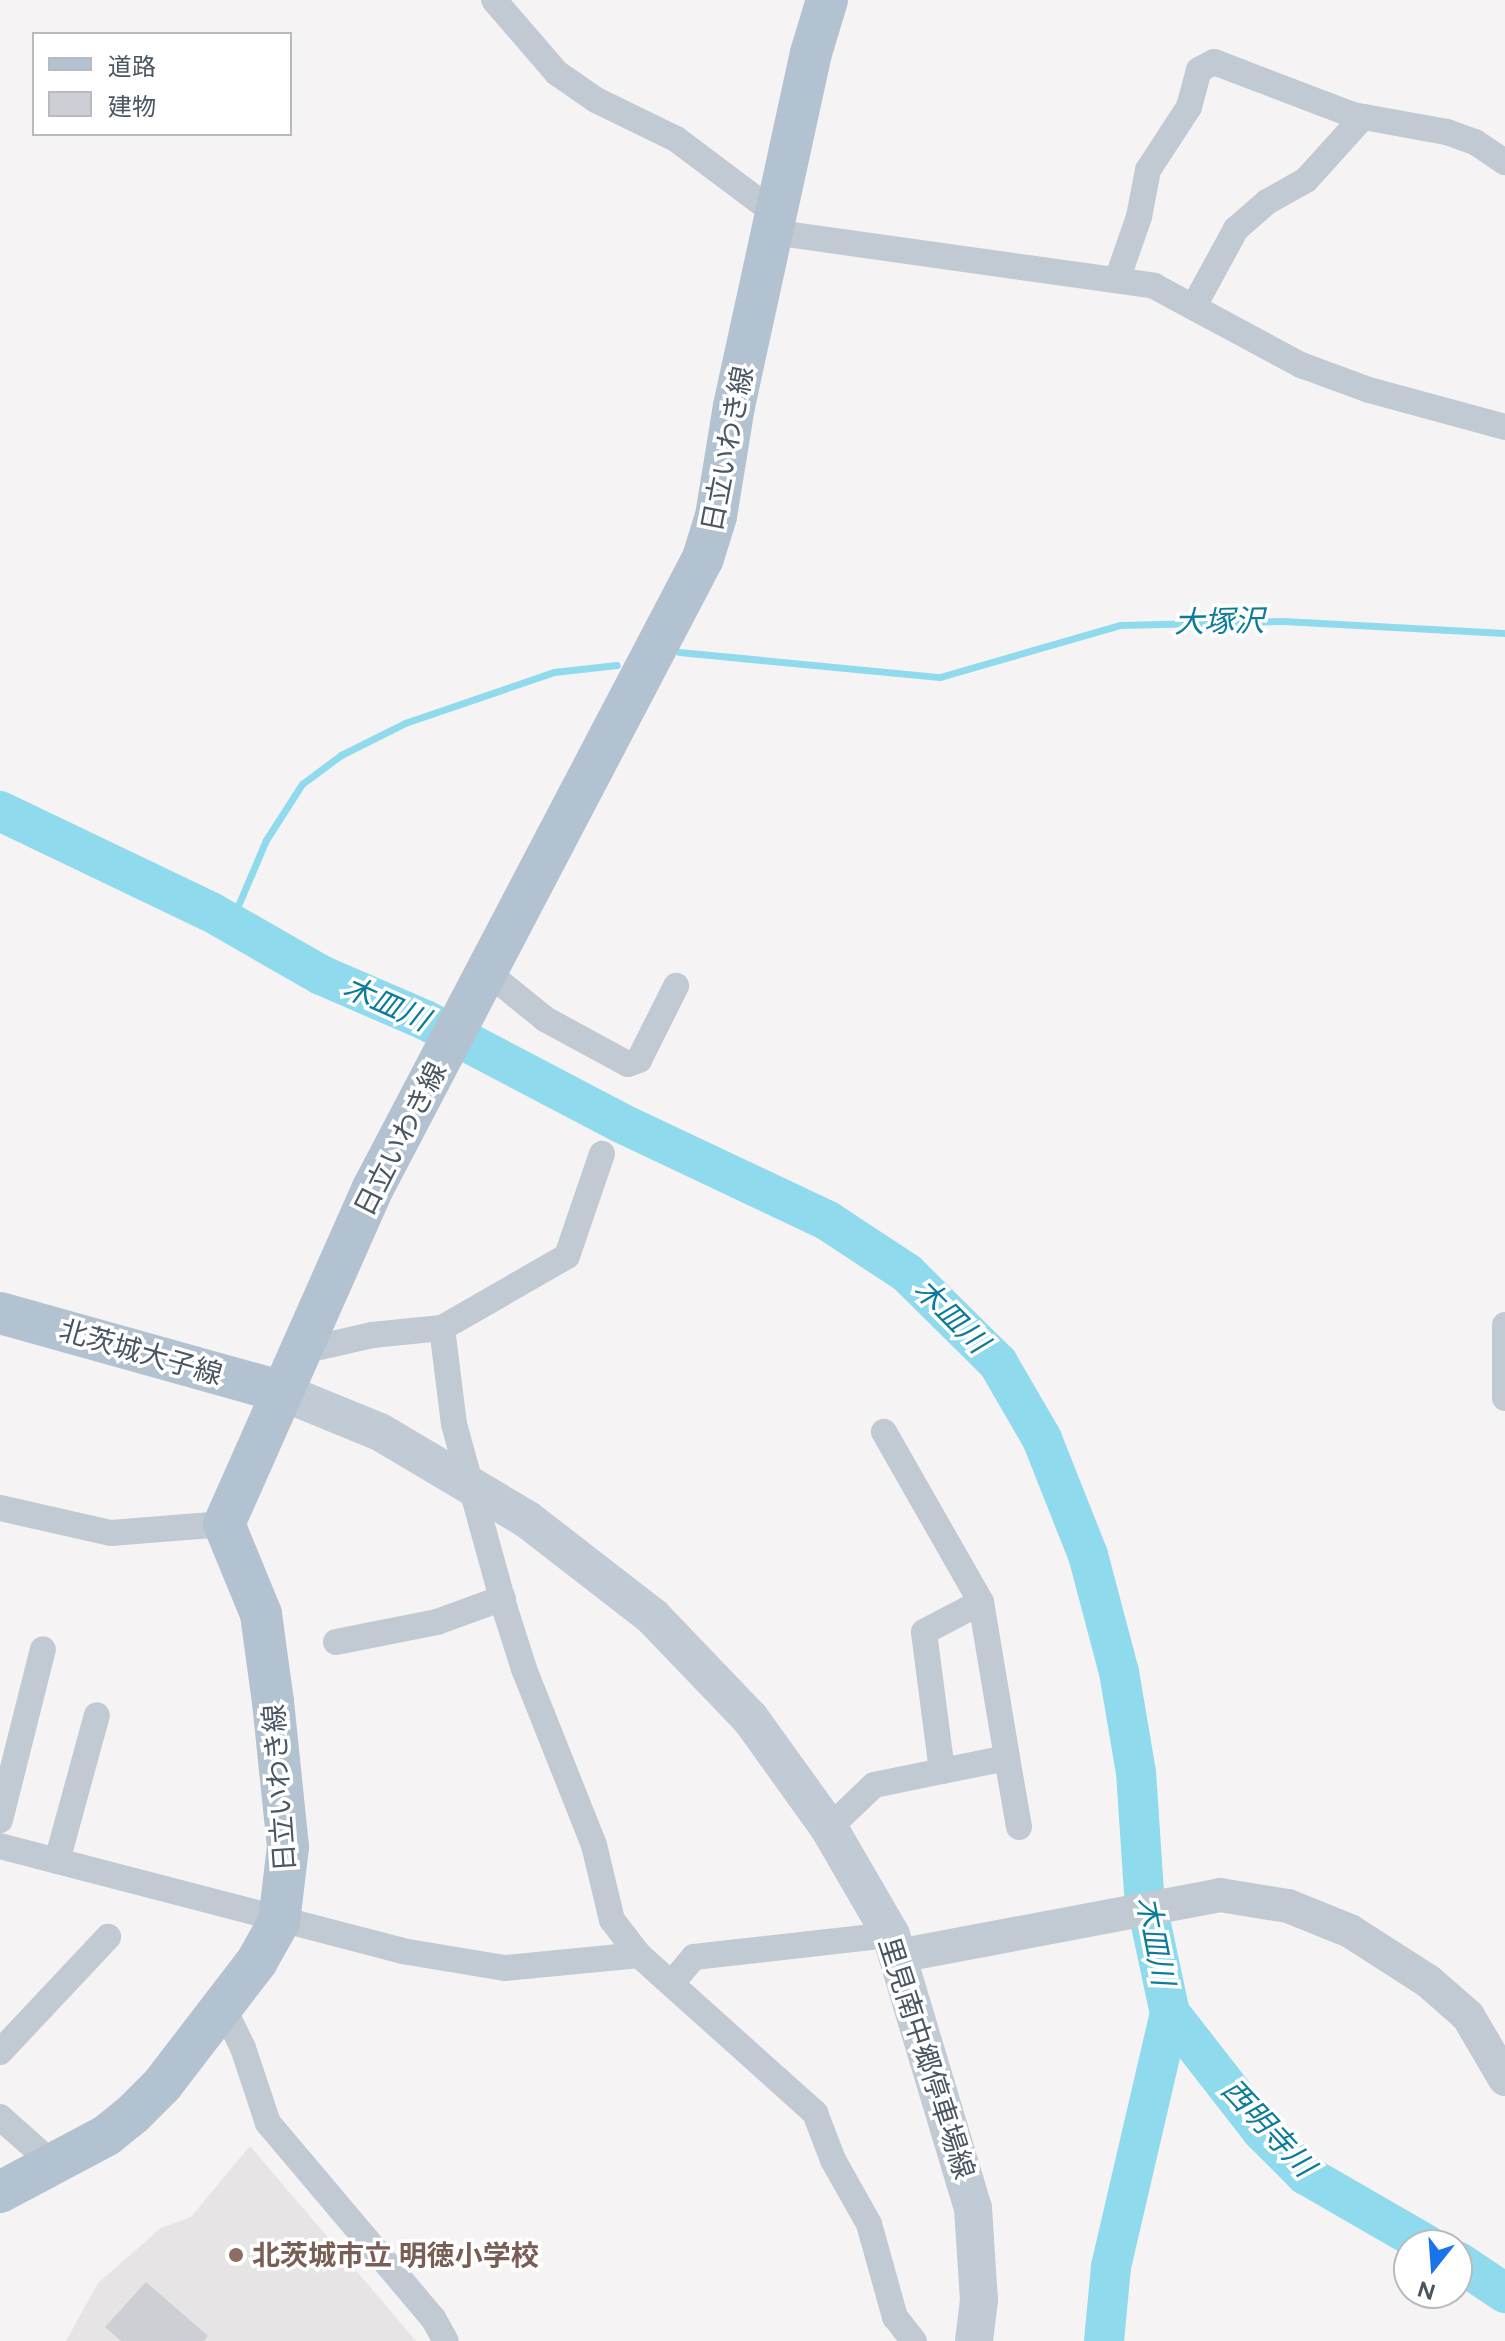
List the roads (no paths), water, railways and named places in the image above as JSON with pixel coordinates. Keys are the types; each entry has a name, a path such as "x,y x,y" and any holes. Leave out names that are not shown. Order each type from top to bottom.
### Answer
{"main road":[{"name":"日立いわき線","path":"0,2192 53,2164 133,2114 162,2085 271,1942 279,1922 288,1847 279,1745 261,1614 224,1524 373,1188 703,558 716,516 811,53 827,0"},
{"name":"北茨城大子線","path":"0,1313 282,1392"},
{"name":"里見南中郷停車場線","path":"282,1392 380,1432 472,1486 602,1575 679,1641 750,1718 829,1828 894,1945 973,2208 979,2300 974,2341"}],"street":[{"path":"494,0 557,73 596,100 676,139 774,223 1154,286 1301,365 1369,390 1505,427"},
{"path":"1117,280 1139,217 1148,170 1189,107 1199,70 1214,62 1363,117 1447,132 1475,142 1505,162"},
{"path":"1194,306 1236,229 1267,202 1306,180 1363,117"},
{"path":"480,983 628,1064 639,1060 676,986"},
{"path":"298,1352 372,1335 442,1328 567,1256 602,1154"},
{"path":"1505,1325 1505,1398"},
{"path":"442,1328 454,1424 503,1598 524,1669 594,1845 612,1920 639,1955 815,2113 833,2160 869,2224 895,2317 914,2341"},
{"path":"884,1432 981,1602 1019,1827"},
{"path":"0,1508 111,1533 224,1524"},
{"path":"336,1642 437,1622 503,1598"},
{"path":"942,1771 924,1632 981,1602"},
{"path":"0,1820 43,1649"},
{"path":"57,1861 97,1715"},
{"path":"829,1828 874,1785 1007,1758"},
{"path":"0,1846 279,1922 505,1968 639,1955"},
{"path":"672,1983 694,1957 894,1945 1220,1895 1288,1906 1350,1931 1428,1981 1468,2016 1505,2079"},
{"path":"0,2052 108,1937"},
{"path":"222,2005 243,2048 268,2123 433,2318 446,2341"},
{"path":"0,2117 53,2164"}],"waterway":[{"name":"大塚沢","path":"679,652 940,677 1120,625 1283,621 1505,633"},
{"path":"231,922 266,840 302,784 341,755 405,723 554,672 617,665"},
{"name":"木皿川","path":"0,811 211,912 321,975 425,1020 621,1123 828,1221 907,1273 998,1363 1042,1439 1088,1555 1119,1672 1136,1772 1144,1892 1170,2013 1111,2267 1104,2341"},
{"name":"西明寺川","path":"1170,2013 1261,2130 1306,2175 1399,2229"},
{"name":"西明寺川","path":"1473,2272 1505,2293"}],"place":[{"name":"北茨城市立 明徳小学校","path":"236,2255"}]}
